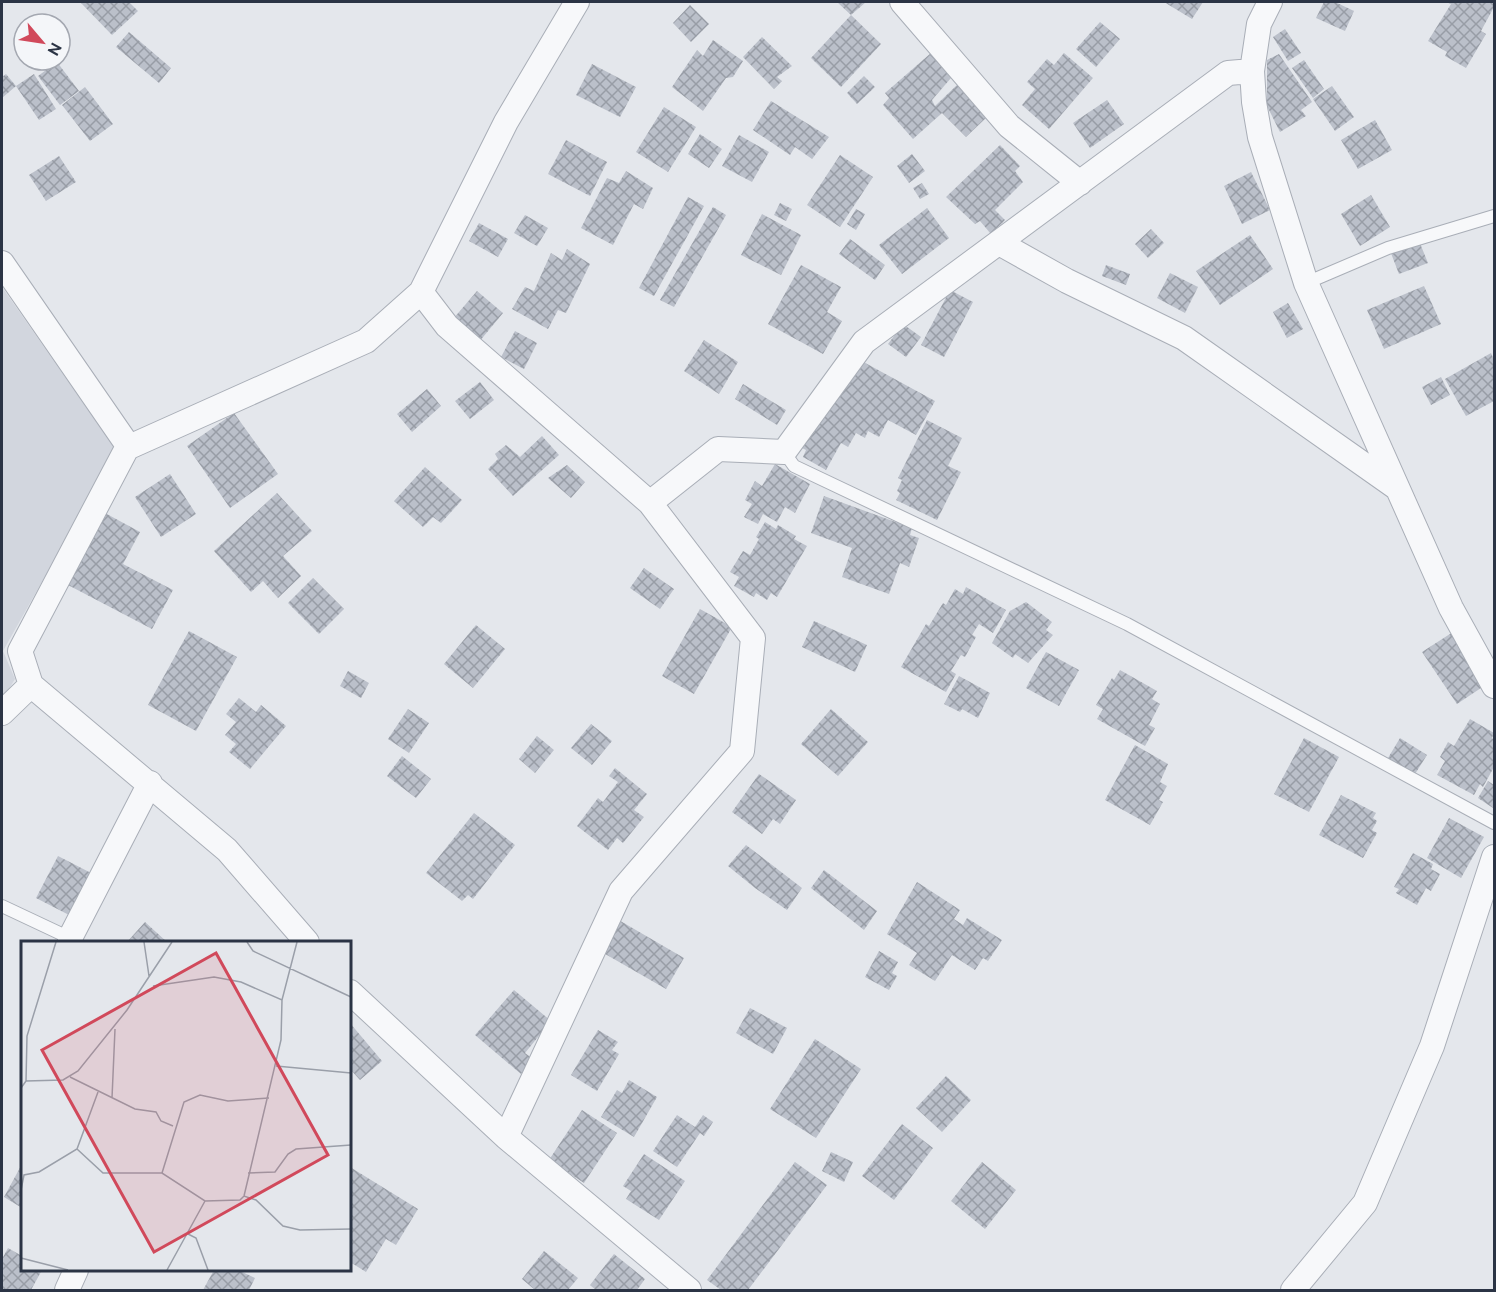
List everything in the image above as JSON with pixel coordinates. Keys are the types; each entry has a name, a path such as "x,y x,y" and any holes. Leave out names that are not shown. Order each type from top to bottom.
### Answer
{"street":[{"path":"306,941 227,850 31,685 20,651 129,447 366,341 421,292 506,122 578,2"},
{"path":"902,2 1009,126 1080,183"},
{"path":"1270,2 1259,24 1252,71 1260,137 1306,283 1451,608 1494,686"},
{"path":"650,503 718,449 784,452 864,342 1228,73 1252,71"},
{"path":"999,243 1066,281 1184,338 1397,488"},
{"path":"2,263 129,447"},
{"path":"421,292 447,326 650,503 753,638 742,751 621,891 506,1137"},
{"path":"2,713 31,685"},
{"path":"71,940 150,783"},
{"path":"1293,1290 1365,1203 1432,1046 1494,857"},
{"path":"351,993 664,1282 689,1290"},
{"path":"67,1290 75,1271"}],"lane":[{"path":"1306,283 1388,248 1494,216"},
{"path":"784,452 794,466 1127,624 1494,823"},
{"path":"2,906 71,940"}],"shaded area":[{"path":"2,287 116,450 3,651 15,679 2,700"}],"building":[{"path":"129,2 138,11 112,35 81,3"},
{"path":"837,2 866,2 851,15"},
{"path":"1164,2 1203,2 1192,19"},
{"path":"1324,2 1335,2 1354,11 1345,31 1316,18"},
{"path":"1446,2 1494,2 1494,7 1481,31 1486,34 1466,68 1445,56 1447,52 1428,41 1451,4"},
{"path":"690,5 709,24 691,42 673,23"},
{"path":"851,15 881,44 841,87 811,58"},
{"path":"1100,22 1120,39 1096,67 1076,49"},
{"path":"1285,29 1301,53 1288,61 1273,37"},
{"path":"129,32 171,68 159,83 116,47"},
{"path":"762,37 792,66 777,77 782,81 774,89 743,57"},
{"path":"713,40 743,61 733,77 726,78 703,111 672,87 697,50 703,56"},
{"path":"931,53 951,78 932,100 935,106 957,85 988,116 966,137 942,113 913,139 883,105 889,98 885,93"},
{"path":"1064,53 1093,78 1049,129 1022,105 1035,89 1027,82 1047,59 1054,65"},
{"path":"1279,54 1312,102 1301,110 1306,116 1280,132 1267,106 1267,60"},
{"path":"1304,60 1324,89 1313,98 1292,68"},
{"path":"592,64 636,87 620,117 576,95"},
{"path":"43,72 65,72 79,91 60,105 38,76"},
{"path":"6,74 16,86 2,98 2,77"},
{"path":"34,74 56,109 39,120 16,86"},
{"path":"864,76 875,87 857,104 847,93"},
{"path":"1332,86 1354,117 1335,131 1313,99"},
{"path":"85,87 113,124 90,141 62,105"},
{"path":"1107,100 1124,124 1090,148 1073,123"},
{"path":"771,101 829,137 812,159 795,147 790,155 753,130"},
{"path":"664,107 696,127 668,172 636,152"},
{"path":"1375,120 1392,150 1358,169 1341,140"},
{"path":"700,134 722,149 709,168 688,154"},
{"path":"739,135 769,152 752,182 722,166"},
{"path":"566,140 607,162 590,196 548,174"},
{"path":"1000,145 1020,166 1015,171 1023,182 995,210 1005,220 991,234 980,221 975,224 946,197"},
{"path":"912,154 925,171 909,183 897,166"},
{"path":"840,155 873,177 840,227 807,205"},
{"path":"59,156 76,182 46,201 29,175"},
{"path":"626,171 653,188 643,209 634,204 613,245 581,228 607,178 619,183"},
{"path":"1251,172 1270,210 1242,224 1224,186"},
{"path":"922,183 929,194 920,199 913,188"},
{"path":"1371,195 1390,227 1360,246 1341,214"},
{"path":"688,197 704,206 654,296 639,288"},
{"path":"780,203 792,209 786,221 774,215"},
{"path":"713,207 726,215 674,307 660,300"},
{"path":"927,208 949,238 902,274 879,245"},
{"path":"856,209 865,214 856,230 847,224"},
{"path":"762,214 801,235 781,275 741,255"},
{"path":"525,215 548,228 537,246 514,233"},
{"path":"479,223 508,239 498,257 469,241"},
{"path":"1151,229 1164,243 1148,258 1135,244"},
{"path":"1250,235 1273,269 1220,305 1196,271"},
{"path":"1417,236 1428,263 1399,274 1389,248"},
{"path":"850,239 885,265 875,280 839,254"},
{"path":"567,249 590,264 566,313 558,310 548,329 512,309 525,287 534,291 551,253 562,260"},
{"path":"801,265 841,287 827,312 842,321 823,354 768,324"},
{"path":"1106,265 1130,274 1126,285 1102,276"},
{"path":"1170,273 1198,287 1185,313 1157,298"},
{"path":"1424,286 1441,324 1384,349 1367,310"},
{"path":"950,290 973,302 944,357 921,345"},
{"path":"477,291 503,313 474,348 447,326"},
{"path":"1288,303 1303,329 1287,338 1273,312"},
{"path":"903,324 921,337 906,357 888,344"},
{"path":"515,331 537,343 524,369 501,357"},
{"path":"704,340 738,362 719,394 684,371"},
{"path":"1491,353 1494,360 1494,401 1466,416 1445,379"},
{"path":"858,359 935,401 916,435 888,420 879,437 868,431 865,438 856,433 848,447 841,443 826,470 803,457 806,450 802,448 841,378"},
{"path":"1441,377 1450,395 1431,405 1422,387"},
{"path":"480,382 494,400 470,419 455,401"},
{"path":"743,384 786,410 777,425 735,399"},
{"path":"427,389 441,406 412,432 397,414"},
{"path":"234,413 278,474 230,508 187,446"},
{"path":"927,420 962,438 948,466 961,472 937,520 896,500 900,493 897,491 902,480 898,478"},
{"path":"542,436 559,455 513,496 488,469 498,459 495,454 506,445 520,457"},
{"path":"775,464 810,484 795,513 785,507 777,522 763,514 758,524 744,517 752,504 745,500 755,481 762,486"},
{"path":"567,465 585,482 571,498 548,478"},
{"path":"425,467 462,500 441,523 433,517 423,527 394,501"},
{"path":"170,474 196,514 161,537 135,497"},
{"path":"277,493 312,531 283,556 301,576 278,598 263,581 251,592 214,551"},
{"path":"824,496 912,528 910,535 919,538 909,567 900,563 889,594 842,577 852,548 811,533"},
{"path":"105,513 140,532 123,564 173,590 152,629 68,585"},
{"path":"765,522 776,529 778,525 796,536 794,539 807,546 777,597 771,593 767,600 756,593 754,597 734,586 739,577 730,572 743,551 750,555 759,539 756,537"},
{"path":"644,568 674,589 660,609 630,588"},
{"path":"313,578 344,609 319,634 288,603"},
{"path":"966,587 1006,610 993,633 979,624 972,635 976,637 965,657 961,655 951,671 956,674 946,692 901,667 926,624 929,626 943,603 946,605 955,589 963,594"},
{"path":"1026,602 1052,622 1046,630 1053,635 1028,663 1015,654 1013,658 992,643 1010,611"},
{"path":"700,609 732,627 694,694 662,676"},
{"path":"814,621 867,645 855,672 802,647"},
{"path":"476,625 505,649 473,688 444,664"},
{"path":"189,631 237,657 196,731 148,705"},
{"path":"1453,632 1487,684 1457,704 1422,652"},
{"path":"1046,652 1079,670 1059,706 1026,688"},
{"path":"1120,670 1157,691 1152,699 1160,704 1149,725 1155,728 1145,746 1097,719 1103,709 1096,705 1112,678 1114,680"},
{"path":"348,671 369,683 361,698 340,686"},
{"path":"959,676 990,693 978,718 962,709 960,712 944,704"},
{"path":"239,698 256,712 261,705 286,726 250,769 229,752 236,744 225,735 236,722 226,714"},
{"path":"408,709 429,723 409,753 388,739"},
{"path":"831,709 868,742 838,776 801,744"},
{"path":"1470,719 1494,733 1492,738 1494,740 1494,767 1483,787 1480,784 1474,795 1437,775 1445,761 1440,757 1448,742 1454,746"},
{"path":"591,724 612,741 592,765 571,748"},
{"path":"537,736 554,750 535,773 519,759"},
{"path":"1304,738 1339,757 1309,812 1274,794"},
{"path":"1400,738 1427,755 1415,774 1388,758"},
{"path":"1135,745 1168,764 1160,782 1167,786 1159,800 1163,802 1150,825 1105,800"},
{"path":"402,756 431,779 416,798 387,776"},
{"path":"615,768 647,794 634,810 644,817 623,843 617,838 608,850 577,826 598,798 603,802 618,782 609,776"},
{"path":"759,774 796,800 780,824 773,819 762,834 732,812"},
{"path":"1488,781 1494,785 1493,808 1478,798"},
{"path":"1341,795 1376,813 1373,818 1377,821 1372,830 1377,833 1363,858 1319,835"},
{"path":"474,813 515,845 473,899 468,895 462,901 426,873"},
{"path":"1449,818 1484,837 1461,878 1427,858"},
{"path":"746,845 802,888 787,910 728,866"},
{"path":"1413,853 1433,864 1431,869 1440,874 1431,891 1426,888 1417,905 1396,893 1399,889 1394,887"},
{"path":"58,856 93,874 71,916 36,898"},
{"path":"824,870 877,911 864,930 811,888"},
{"path":"917,882 960,910 954,919 963,925 967,918 1002,940 988,961 983,958 975,970 952,955 935,981 909,965 917,953 887,934"},
{"path":"617,919 684,958 666,989 600,951"},
{"path":"145,922 166,941 128,941"},
{"path":"879,951 898,962 892,973 897,976 889,990 865,977"},
{"path":"514,990 551,1021 525,1053 533,1059 521,1074 475,1035"},
{"path":"750,1008 787,1028 773,1054 736,1033"},
{"path":"351,1024 382,1061 360,1080 351,1070"},
{"path":"598,1030 618,1042 612,1050 619,1054 597,1091 571,1075"},
{"path":"815,1039 861,1069 816,1138 770,1109"},
{"path":"946,1076 971,1100 942,1132 916,1108"},
{"path":"629,1080 657,1097 634,1137 601,1117 617,1090 622,1093"},
{"path":"582,1110 617,1133 584,1183 549,1160"},
{"path":"677,1115 695,1127 703,1115 713,1122 704,1136 700,1133 677,1167 653,1151"},
{"path":"902,1124 933,1148 894,1200 862,1176"},
{"path":"831,1152 853,1162 844,1182 822,1171"},
{"path":"644,1154 685,1181 659,1220 626,1199 631,1191 623,1186"},
{"path":"795,1162 827,1185 748,1290 721,1290 707,1280"},
{"path":"982,1162 1016,1190 985,1229 951,1201"},
{"path":"21,1166 21,1207 4,1197"},
{"path":"351,1168 418,1209 396,1245 386,1239 366,1272 351,1263"},
{"path":"8,1248 21,1255 21,1271 41,1271 31,1290 2,1290 2,1259"},
{"path":"544,1251 578,1278 568,1290 535,1290 522,1279"},
{"path":"614,1254 645,1279 637,1290 596,1290 590,1285"},
{"path":"213,1271 240,1271 255,1278 249,1290 203,1290"}]}
